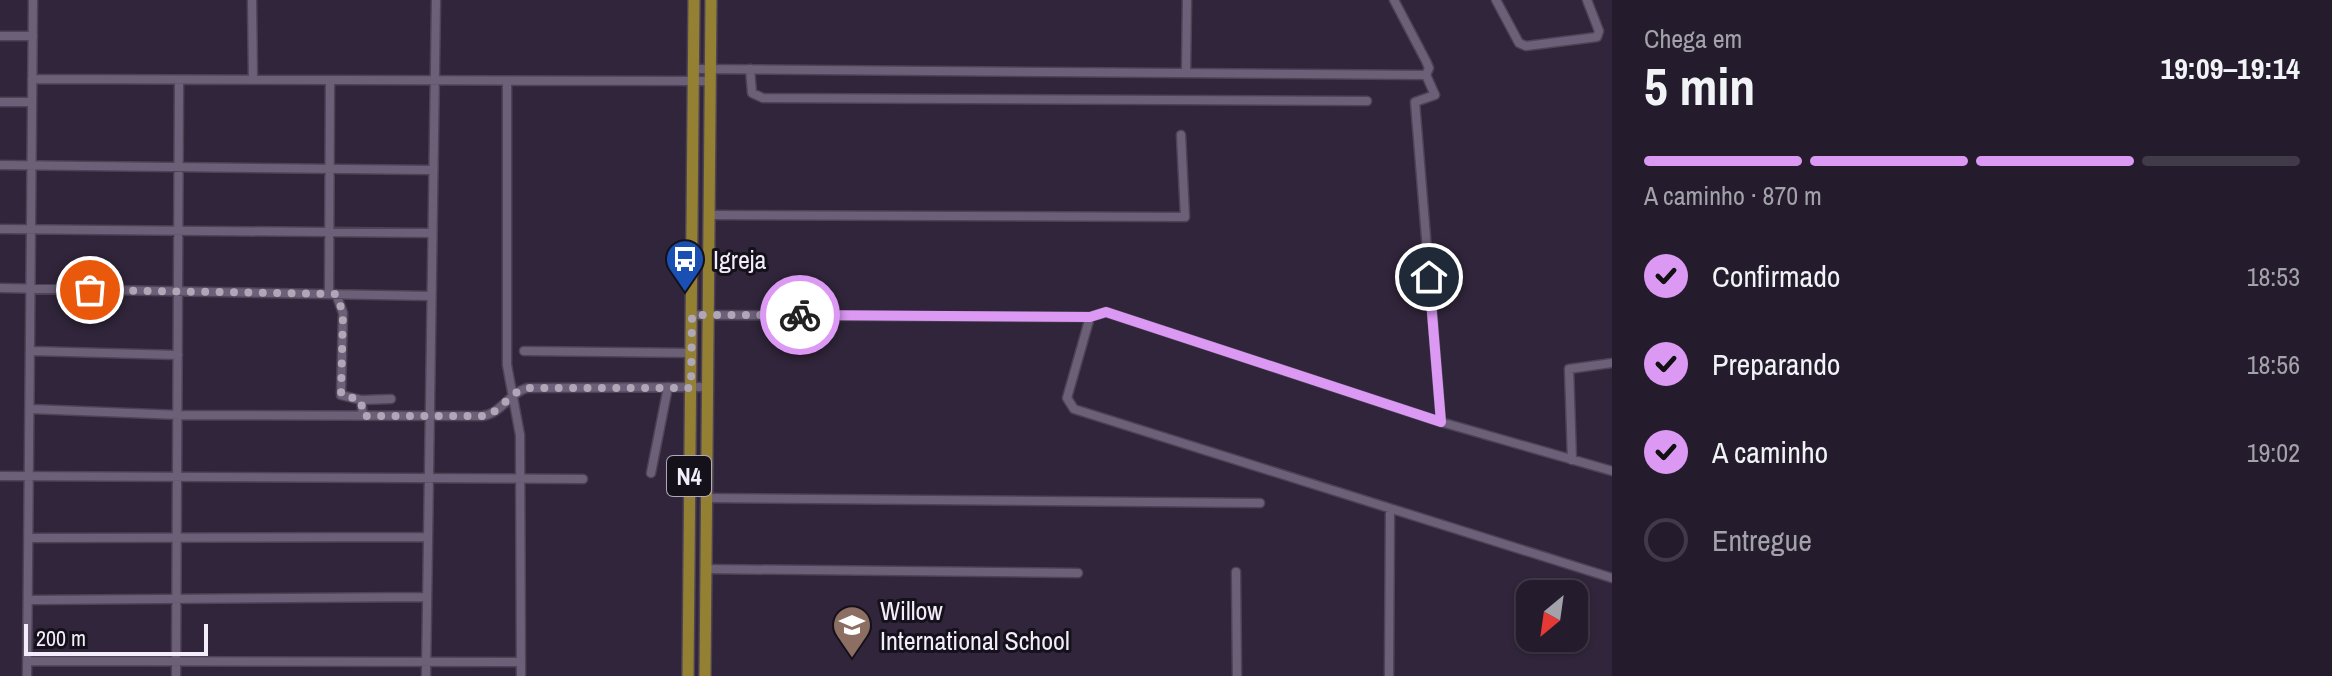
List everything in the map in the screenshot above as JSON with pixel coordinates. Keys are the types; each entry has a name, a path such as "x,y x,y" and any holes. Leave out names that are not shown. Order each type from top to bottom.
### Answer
{"highway":[{"name":"N4","path":"688,676 694,0"},
{"name":"N4","path":"705,676 711,0"}],"street":[{"path":"27,676 33,0"},
{"path":"252,0 253,79"},
{"path":"426,676 431,170 436,0"},
{"path":"1186,73 1187,0"},
{"path":"1394,0 1426,61 1429,68 1426,75 1435,95 1415,102 1441,422"},
{"path":"1496,0 1519,43 1526,46 1597,37 1599,31 1587,0"},
{"path":"0,36 33,36"},
{"path":"695,76 710,68 1426,75"},
{"path":"750,69 752,93 763,98 1367,101"},
{"path":"32,79 507,82 695,76 710,81"},
{"path":"330,80 329,232 333,294 343,313 341,395 361,400 391,399"},
{"path":"176,676 179,81"},
{"path":"507,82 507,365 518,420 521,676"},
{"path":"0,102 31,102"},
{"path":"709,215 1185,217 1181,135"},
{"path":"0,165 431,170"},
{"path":"0,229 431,233"},
{"path":"0,288 179,294 431,296"},
{"path":"692,315 1090,317 1106,312 1441,422 1612,471"},
{"path":"1090,317 1067,398 1074,409 1612,578"},
{"path":"32,351 178,355"},
{"path":"524,351 691,353"},
{"path":"1572,460 1567,373 1576,366 1612,363"},
{"path":"651,473 668,387"},
{"path":"31,409 179,415 489,416 513,395 527,388 708,387"},
{"path":"361,400 363,416"},
{"path":"0,476 583,479"},
{"path":"706,498 1260,503"},
{"path":"1389,676 1390,509"},
{"path":"29,538 427,537"},
{"path":"705,569 1078,573"},
{"path":"1236,572 1237,676"},
{"path":"28,600 426,597"},
{"path":"27,661 521,662"}],"way so far":[{"path":"90,290 179,294 336,294 343,313 341,395 361,400 363,416 489,416 517,392 527,388 691,388 692,315 800,315"}],"place":[{"name":"Igreja","path":"685,293"},
{"name":"Willow International School","path":"852,659"}],"route":[{"path":"800,315 1090,317 1094,313 1106,312 1441,422 1429,277"}]}
